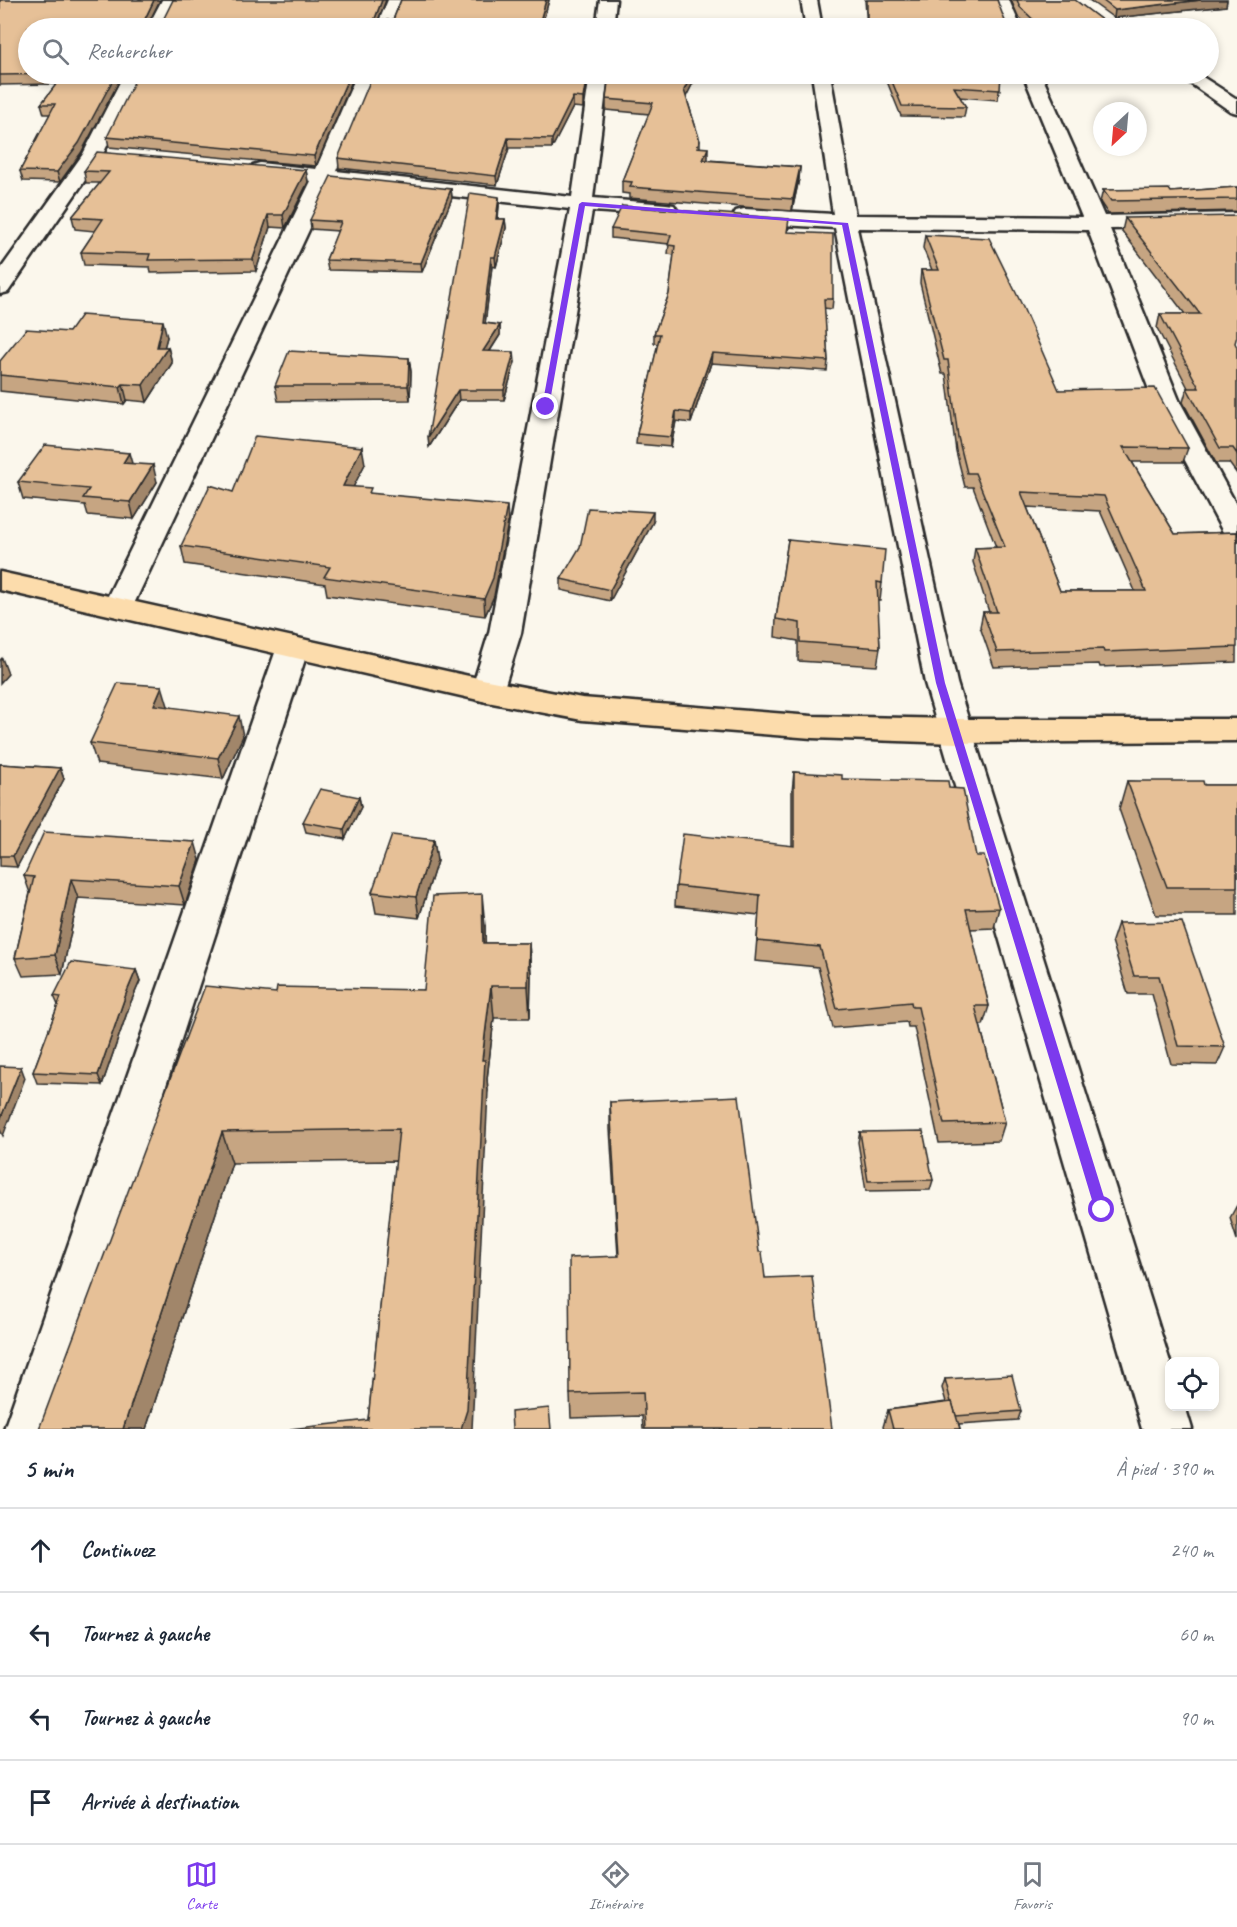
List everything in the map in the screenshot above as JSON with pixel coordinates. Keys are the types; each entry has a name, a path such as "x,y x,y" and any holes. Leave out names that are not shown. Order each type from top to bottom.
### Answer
{"highway":[{"path":"0,581 487,691 582,709 812,728 956,731 1237,730"}],"street":[{"path":"160,18 170,0"},
{"path":"388,18 396,0"},
{"path":"606,18 608,0"},
{"path":"809,0 812,18"},
{"path":"1001,0 1009,18"},
{"path":"0,287 93,154 128,84"},
{"path":"118,606 324,174 362,84"},
{"path":"487,691 505,633 582,204 598,84"},
{"path":"823,84 845,223 941,683 1167,1429"},
{"path":"1036,84 1096,224 1166,400 1237,532"},
{"path":"1201,84 1237,107"},
{"path":"93,154 116,156"},
{"path":"243,167 324,174 582,204 690,212"},
{"path":"725,214 845,223 1096,224 1237,220"},
{"path":"29,1429 293,647"}],"building":[{"path":"0,0 154,0 145,18 18,18 18,75 0,75"},
{"path":"173,0 382,0 375,18 164,18"},
{"path":"401,0 546,0 541,18 394,18"},
{"path":"867,0 997,0 1004,18 867,18"},
{"path":"1017,0 1075,0 1099,18 1032,18 1020,7"},
{"path":"1102,0 1201,0 1115,10"},
{"path":"56,84 111,84 79,143 57,172 20,171 55,104 41,104"},
{"path":"133,84 346,84 314,156 107,137"},
{"path":"369,84 585,84 583,98 573,97 552,139 508,138 496,176 338,158"},
{"path":"608,84 687,84 684,90 700,141 697,147 708,148 703,160 800,167 793,199 630,187 632,182 622,181 653,103 606,99"},
{"path":"893,84 1000,84 1000,90 954,87 966,107 902,106"},
{"path":"97,152 306,170 283,215 268,215 253,259 148,260 150,254 81,252 103,219 72,217 109,172 84,171"},
{"path":"331,176 451,189 421,263 326,260 341,222 310,220"},
{"path":"1237,187 1237,199 1111,201 1103,190 1169,189 1171,192"},
{"path":"470,193 499,197 496,219 505,219 495,257 491,257 483,323 500,325 483,351 514,352 504,390 458,390 428,437"},
{"path":"622,206 789,219 787,232 833,234 833,299 824,299 828,361 712,353 691,413 676,411 671,437 637,434 660,334 654,334 669,294 675,246 668,245 671,235 611,229"},
{"path":"1237,216 1237,336 1235,343 1237,347 1237,454 1233,448 1220,448 1187,388 1199,388 1160,314 1200,314 1125,218"},
{"path":"925,235 989,238 1021,303 1059,390 1155,388 1188,448 1123,447 1175,534 1237,532 1237,647 1104,652 1103,649 997,652 983,612 997,612 975,548 1005,547 975,473 967,473 958,437 948,360 944,360 921,270 939,270","holes":["1021,492 1104,496 1146,591 1060,591"]},
{"path":"81,315 163,321 157,347 168,347 143,385 123,384 120,387 0,375 0,361 26,329 69,332"},
{"path":"289,351 409,358 408,386 275,386"},
{"path":"255,436 362,447 343,486 371,488 369,493 507,506 493,578 484,599 324,577 330,567 181,546 210,485 233,492"},
{"path":"45,445 129,453 123,463 153,465 130,502 83,498 89,489 18,482"},
{"path":"588,508 653,512 610,590 561,579 580,547"},
{"path":"788,540 885,550 882,583 877,582 880,648 800,642 800,623 776,619"},
{"path":"118,683 162,686 154,705 239,716 218,758 90,743"},
{"path":"0,764 60,768 13,856 0,856"},
{"path":"794,772 842,775 842,779 948,781 949,788 963,789 976,856 984,856 999,908 966,909 989,1006 975,1006 1005,1122 944,1124 918,1007 912,1007 911,1002 837,1009 820,947 757,941 760,895 676,886 683,834 794,846"},
{"path":"1127,781 1203,781 1204,785 1237,785 1237,887 1167,887"},
{"path":"320,789 359,797 344,829 303,822"},
{"path":"44,832 195,842 179,886 71,879 55,955 15,958 34,877 24,876"},
{"path":"392,835 434,840 416,897 372,892"},
{"path":"482,894 483,943 529,943 528,986 491,986 482,1060 485,1060 467,1410 461,1429 290,1429 368,1420 399,1129 222,1132 123,1429 39,1429 205,986 276,993 277,987 424,990 433,896"},
{"path":"1182,922 1225,1047 1178,1046 1159,976 1134,976 1118,923"},
{"path":"71,962 136,970 98,1075 33,1072 61,997 54,996"},
{"path":"0,1066 21,1067 0,1120"},
{"path":"739,1096 759,1252 762,1252 765,1278 812,1276 832,1429 645,1429 643,1392 570,1394 569,1258 619,1256 610,1102"},
{"path":"923,1131 933,1180 868,1181 860,1132"},
{"path":"1012,1375 1021,1411 956,1416 945,1379"},
{"path":"952,1402 960,1429 893,1429 888,1410"},
{"path":"549,1408 551,1429 512,1429 511,1412"}],"route":[{"path":"546,407 582,204 845,223 941,683 1102,1210"}]}
